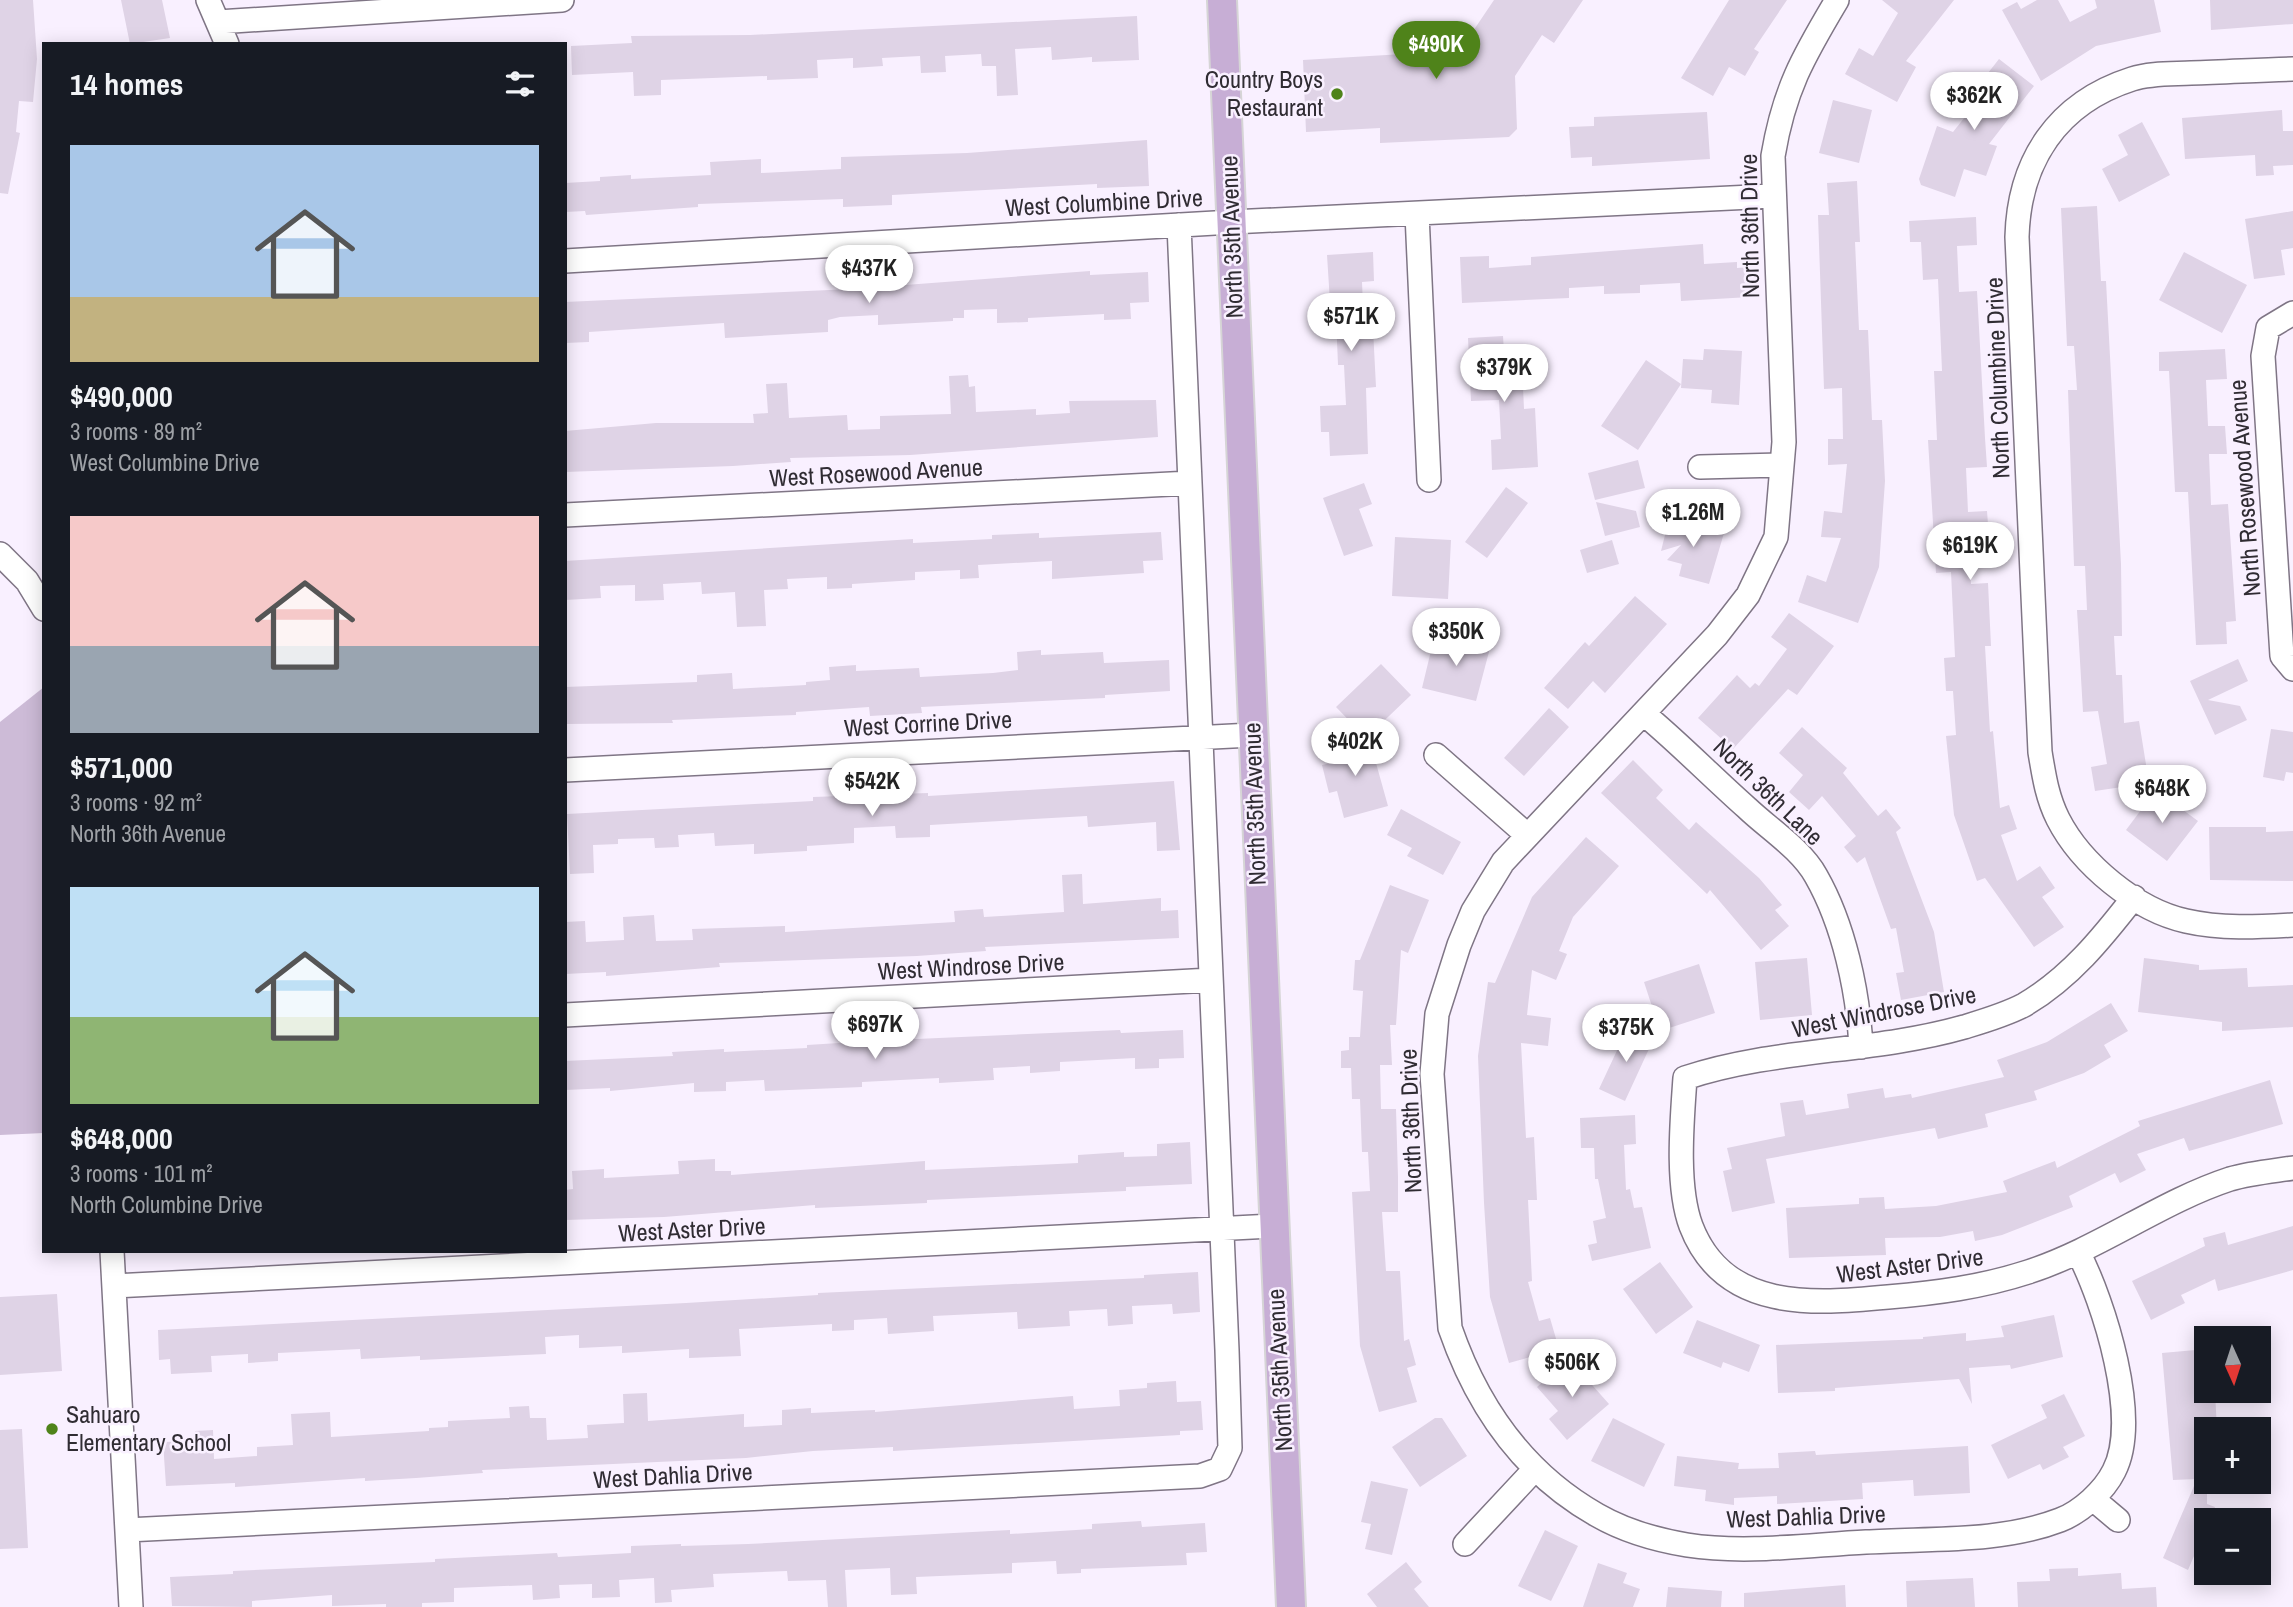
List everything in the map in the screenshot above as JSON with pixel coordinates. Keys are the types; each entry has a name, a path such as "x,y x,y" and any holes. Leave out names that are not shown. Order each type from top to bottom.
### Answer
{"main road":[{"name":"North 35th Avenue","path":"1222,0 1290,1607"}],"street":[{"path":"208,0 227,42"},
{"path":"218,22 562,0"},
{"name":"North 36th Drive","path":"1535,1469 1507,1441 1462,1362 1450,1328 1432,1074 1437,1014 1468,922 1503,862 1717,635 1748,595 1776,537 1782,465 1772,196 1773,156 1780,113 1790,83 1837,0"},
{"name":"North Columbine Drive","path":"2134,897 2100,871 2080,850 2059,820 2045,787 2040,752 2018,208 2023,183 2034,157 2049,135 2094,95 2133,78 2293,69"},
{"name":"West Columbine Drive","path":"567,261 1232,222 1772,196"},
{"path":"1418,214 1429,481"},
{"name":"North 35th Avenue","path":"1179,225 1230,1448 1220,1469"},
{"name":"North Rosewood Avenue","path":"2293,313 2268,328 2263,356 2282,656 2293,669"},
{"path":"1700,467 1782,465"},
{"name":"West Rosewood Avenue","path":"567,515 1190,484"},
{"path":"0,554 27,581 42,606"},
{"name":"North 36th Lane","path":"1644,713 1783,840 1815,874 1832,912 1847,961 1861,1047"},
{"name":"West Corrine Drive","path":"567,770 1252,735"},
{"path":"1436,755 1527,835"},
{"path":"2134,897 2155,911 2184,921 2244,928 2293,925"},
{"name":"West Windrose Drive","path":"1685,1078 1720,1066 1861,1047 1946,1032 1996,1018 2024,1004 2086,957 2134,897"},
{"name":"West Windrose Drive","path":"567,1015 1211,980"},
{"name":"West Aster Drive","path":"1685,1078 1684,1174 1692,1226 1715,1261 1745,1287 1794,1302 1943,1292 2029,1272 2078,1252 2231,1179 2293,1168"},
{"name":"West Aster Drive","path":"114,1286 1274,1226"},
{"name":"West Dahlia Drive","path":"1535,1469 1597,1515 1646,1536 1715,1547 2005,1534 2063,1519 2093,1499 2114,1471 2122,1441 2125,1414 2122,1390 2091,1276 2078,1252"},
{"path":"112,1253 131,1607"},
{"name":"West Dahlia Drive","path":"127,1530 1200,1476 1220,1469"},
{"path":"1465,1544 1535,1469"},
{"path":"2093,1499 2118,1520"}],"shaded area":[{"path":"42,689 42,1133 0,1135 0,722"}],"building":[{"path":"0,0 33,0 37,59 33,102 19,101 16,132 20,133 8,194 0,193"},
{"path":"121,0 162,0 170,38 130,42"},
{"path":"1494,0 1583,0 1554,43 1542,35 1515,76 1517,129 1509,137 1380,143 1380,128 1306,132 1303,60 1453,51 1465,43"},
{"path":"1729,0 1787,0 1754,49 1759,52 1745,76 1729,67 1713,96 1681,78"},
{"path":"1882,0 1954,0 1906,61 1916,67 1897,102 1845,74 1859,48 1873,56 1898,13"},
{"path":"2037,0 2058,0 2070,22 2097,8 2095,0 2154,0 2161,32 2096,46 2041,81 2002,10 2017,2 2021,9"},
{"path":"2210,0 2293,0 2293,24 2211,30"},
{"path":"1137,16 1139,60 1092,62 1092,57 1052,60 1051,47 1015,49 1018,95 997,96 996,66 982,66 981,54 945,56 946,72 921,73 920,56 882,58 883,66 853,68 853,58 817,60 818,78 767,80 767,76 661,80 661,95 634,96 633,72 572,75 571,46 632,43 631,36 750,35"},
{"path":"1999,59 2034,86 1989,144 1997,146 1986,176 1964,169 1955,197 1921,185 1919,179 1937,126 1953,132 1984,93 1977,87"},
{"path":"1833,100 1872,110 1859,163 1819,153"},
{"path":"2282,110 2283,131 2293,131 2293,165 2273,166 2274,175 2256,176 2255,155 2185,159 2182,118"},
{"path":"1707,112 1710,159 1592,166 1592,157 1571,158 1569,127 1594,126 1594,117"},
{"path":"2142,122 2170,175 2119,202 2102,169 2128,155 2118,135"},
{"path":"1147,140 1149,186 1097,188 1097,184 892,195 892,205 843,207 843,199 698,204 698,207 586,215 585,211 567,212 567,183 600,181 600,177 631,175 631,179 711,175 710,162 761,159 761,173 841,169 841,157 967,153"},
{"path":"1857,181 1860,242 1855,242 1859,330 1868,330 1872,420 1882,420 1885,481 1879,567 1858,623 1798,602 1807,575 1826,582 1841,538 1821,537 1824,511 1842,513 1847,464 1828,465 1828,439 1843,439 1842,388 1824,389 1818,215 1829,215 1827,183"},
{"path":"2097,206 2101,281 2106,281 2121,564 2122,636 2114,636 2116,675 2122,675 2124,723 2139,721 2149,783 2095,791 2091,767 2107,764 2098,711 2083,712 2077,610 2087,610 2085,566 2074,566 2068,390 2077,390 2074,346 2067,346 2061,208"},
{"path":"2293,211 2293,248 2281,250 2285,275 2254,279 2245,219"},
{"path":"1976,217 1977,245 1957,246 1959,292 1977,291 1987,467 1966,468 1968,512 1987,511 1989,538 1969,540 1971,584 1988,583 1991,646 1985,646 1990,732 1993,731 2000,808 2009,805 2017,829 2001,835 2017,881 2040,866 2055,888 2042,897 2064,927 2034,947 1985,878 1977,881 1954,815 1946,736 1956,735 1953,691 1946,691 1944,658 1955,657 1951,572 1936,573 1928,440 1937,440 1934,371 1942,371 1938,279 1923,280 1921,242 1910,242 1909,221"},
{"path":"1703,244 1704,264 1737,262 1737,268 1749,267 1750,297 1681,301 1680,283 1640,285 1640,293 1604,294 1604,286 1569,288 1569,298 1462,303 1460,257 1489,256 1489,268 1531,265 1531,257"},
{"path":"1373,252 1374,281 1362,282 1364,329 1373,329 1376,387 1366,388 1368,454 1330,456 1329,432 1321,432 1320,406 1346,405 1344,365 1338,365 1336,317 1331,318 1327,255"},
{"path":"2184,252 2247,285 2222,333 2159,300"},
{"path":"1090,271 1090,275 1148,272 1149,302 1130,303 1131,319 1104,320 1104,314 1028,318 1028,322 997,323 997,309 964,310 964,318 953,318 953,321 878,325 878,315 840,317 828,320 828,332 725,338 724,323 589,332 589,342 567,343 567,302 852,289"},
{"path":"1503,336 1505,367 1522,366 1524,409 1535,408 1538,467 1492,470 1491,440 1501,439 1499,400 1471,401 1468,338"},
{"path":"1704,349 1742,351 1739,405 1711,403 1712,390 1681,388 1683,359 1703,360"},
{"path":"2225,349 2227,379 2206,380 2208,426 2225,426 2227,454 2209,454 2211,505 2228,504 2236,621 2226,622 2227,644 2196,645 2188,492 2175,492 2169,371 2159,371 2159,352"},
{"path":"1646,360 1681,384 1638,450 1601,426"},
{"path":"968,375 969,387 975,386 976,412 1036,409 1036,415 1070,413 1069,401 1156,400 1158,437 910,455 790,458 791,462 733,466 567,472 567,431 656,423 754,423 753,414 768,413 766,384 787,383 789,418 847,415 848,430 880,429 880,416 951,414 949,376"},
{"path":"1638,460 1645,488 1595,500 1588,473"},
{"path":"1364,483 1372,504 1359,509 1373,546 1344,556 1323,498"},
{"path":"1506,487 1528,503 1487,558 1465,542"},
{"path":"1596,502 1636,511 1640,527 1605,536"},
{"path":"1669,519 1724,533 1709,584 1679,576 1682,564 1667,560 1681,545 1661,551"},
{"path":"1161,532 1163,560 1143,561 1144,573 1052,579 1052,561 978,565 979,578 960,579 960,570 915,572 915,580 852,584 852,588 827,589 827,577 787,579 788,589 764,590 766,626 737,627 735,592 702,594 701,582 663,584 664,600 635,601 635,585 600,586 601,598 567,600 567,561 913,539 913,543 992,539 992,535 1039,533 1039,538"},
{"path":"1395,537 1451,540 1448,599 1392,596"},
{"path":"1612,540 1619,564 1587,573 1580,550"},
{"path":"1635,596 1667,624 1605,693 1593,681 1568,709 1544,688 1585,642 1589,646"},
{"path":"1789,613 1834,646 1797,695 1788,689 1733,749 1698,718 1737,675 1750,688 1755,683 1759,686 1787,649 1771,637"},
{"path":"1435,634 1490,648 1476,701 1422,688"},
{"path":"1041,650 1041,655 1103,652 1104,663 1169,660 1170,691 1105,695 1105,698 921,707 922,713 870,716 869,707 796,712 796,715 672,720 673,723 567,724 567,687 697,682 697,675 732,673 733,689 806,685 806,682 830,680 829,667 856,665 856,671 919,668 920,677 993,673 1018,670 1017,652"},
{"path":"2238,659 2248,681 2208,700 2240,706 2247,720 2215,735 2190,681"},
{"path":"1381,664 1411,695 1366,738 1336,707"},
{"path":"1549,708 1569,727 1524,776 1504,758"},
{"path":"1802,727 1847,768 1843,773 1878,816 1886,809 1901,828 1896,832 1934,932 1944,992 1901,1000 1896,973 1904,972 1896,928 1891,929 1865,857 1857,863 1844,847 1856,836 1822,796 1809,810 1789,792 1803,775 1779,753"},
{"path":"2271,729 2293,732 2293,773 2286,772 2284,781 2263,777"},
{"path":"1369,738 1388,806 1344,818 1337,791 1329,793 1322,765 1335,762 1331,748"},
{"path":"1633,760 1663,790 1656,798 1689,830 1696,822 1759,878 1782,905 1775,910 1789,926 1761,950 1710,890 1707,894 1601,793"},
{"path":"1174,781 1180,850 1157,851 1156,822 1088,827 1087,816 930,825 930,837 896,838 895,826 854,828 854,843 807,846 807,851 754,854 754,844 715,846 714,833 678,835 679,847 655,848 654,838 618,839 618,844 593,845 594,873 570,874 567,814 813,801 813,797 928,793 928,796"},
{"path":"2156,790 2198,821 2167,861 2126,830"},
{"path":"1401,809 1461,842 1443,875 1407,856 1412,848 1387,835"},
{"path":"2209,827 2266,827 2266,832 2293,831 2293,881 2210,880"},
{"path":"1586,837 1619,866 1573,917 1559,951 1567,954 1556,980 1532,970 1527,1015 1551,1018 1548,1046 1521,1043 1526,1138 1534,1137 1537,1200 1528,1200 1532,1281 1528,1282 1539,1321 1550,1318 1559,1349 1509,1363 1490,1297 1484,1203 1478,1056 1488,982 1495,983 1532,897"},
{"path":"1082,874 1083,904 1161,898 1161,911 1178,910 1179,938 985,947 986,951 917,956 719,963 720,967 606,976 606,972 567,974 567,922 585,921 586,942 624,940 623,917 654,915 656,941 693,940 692,929 785,926 785,932 955,922 954,911 983,909 984,917 1064,912 1062,875"},
{"path":"1390,885 1429,900 1408,953 1401,950 1396,1025 1390,1025 1392,1065 1380,1065 1381,1109 1396,1109 1398,1177 1398,1212 1382,1212 1386,1271 1400,1271 1404,1341 1409,1339 1416,1365 1407,1368 1417,1402 1379,1412 1360,1346 1352,1192 1370,1191 1368,1152 1362,1152 1360,1099 1352,1099 1351,1068 1341,1068 1341,1051 1349,1050 1349,1037 1360,1037 1363,991 1353,990 1355,960 1360,960"},
{"path":"1807,958 1812,1015 1760,1020 1755,962"},
{"path":"2144,958 2199,965 2199,970 2247,968 2248,987 2293,985 2293,1027 2222,1031 2222,1022 2138,1012"},
{"path":"1699,964 1715,1013 1660,1031 1644,982"},
{"path":"2111,1003 2128,1031 2104,1045 2111,1057 2084,1073 2034,1091 2037,1100 1985,1114 1988,1127 1938,1139 1935,1128 1766,1159 1775,1203 1732,1212 1723,1171 1732,1169 1727,1148 1785,1136 1780,1103 1803,1100 1806,1115 1849,1108 1847,1094 1883,1088 1885,1098 1911,1094 1912,1098 2004,1077 1997,1060 2047,1042"},
{"path":"1628,1027 1654,1038 1625,1101 1599,1089"},
{"path":"1120,1030 1121,1033 1183,1030 1184,1058 1159,1059 1159,1068 1135,1069 1135,1058 1060,1062 1060,1071 1030,1073 1030,1066 993,1068 994,1080 939,1083 939,1078 862,1082 862,1087 765,1091 764,1080 726,1082 726,1091 694,1092 694,1083 610,1091 610,1088 567,1090 567,1061 673,1056 672,1052 724,1049 724,1052 807,1048 807,1045"},
{"path":"2270,1080 2283,1124 2189,1151 2184,1138 2137,1154 2146,1170 2120,1183 2115,1173 2069,1196 2073,1207 2002,1235 1975,1241 1973,1231 1940,1237 1885,1238 1886,1255 1789,1258 1786,1208 1859,1204 1859,1198 1884,1197 1885,1209 1936,1206 2007,1192 2003,1181 2055,1161 2057,1168 2140,1126 2138,1121"},
{"path":"1635,1115 1636,1144 1624,1145 1626,1190 1630,1189 1634,1208 1642,1207 1651,1248 1592,1261 1588,1245 1597,1243 1593,1221 1606,1218 1598,1179 1595,1179 1594,1148 1581,1148 1580,1118"},
{"path":"1190,1142 1192,1184 1126,1187 1126,1191 927,1200 927,1203 815,1208 815,1205 664,1217 567,1220 567,1190 573,1189 572,1171 604,1169 604,1178 679,1174 678,1161 715,1159 715,1171 731,1171 731,1175 925,1161 925,1170 993,1167 1078,1163 1078,1155 1124,1152 1124,1157 1157,1156 1157,1144"},
{"path":"2293,1226 2293,1270 2218,1291 2215,1279 2181,1295 2185,1303 2151,1320 2132,1281 2205,1246 2203,1238 2225,1232 2228,1245"},
{"path":"1660,1262 1693,1307 1656,1334 1623,1289"},
{"path":"1198,1272 1200,1312 1173,1314 1172,1304 1132,1306 1133,1324 1108,1326 1107,1309 1069,1311 1070,1326 1018,1329 1017,1312 933,1316 934,1331 888,1334 887,1318 854,1320 854,1330 832,1331 832,1324 739,1329 741,1356 689,1358 689,1349 622,1353 622,1346 579,1348 579,1335 545,1337 546,1354 420,1360 420,1356 361,1359 360,1349 278,1353 278,1361 248,1363 248,1354 211,1356 212,1372 171,1374 170,1359 159,1360 158,1330 686,1303 818,1293 1144,1278 1144,1275"},
{"path":"57,1294 62,1371 0,1375 0,1297"},
{"path":"2054,1315 2063,1357 2011,1369 2010,1365 1969,1368 1972,1404 1959,1379 1835,1388 1835,1391 1778,1393 1776,1345 1923,1339 1966,1333 1966,1341 2004,1337 2001,1326"},
{"path":"1697,1320 1760,1345 1749,1372 1723,1362 1721,1368 1683,1353"},
{"path":"2194,1350 2194,1404 2216,1404 2216,1417 2194,1417 2194,1479 2173,1480 2162,1353"},
{"path":"1569,1359 1609,1404 1567,1440 1549,1419 1558,1411 1537,1387"},
{"path":"1176,1381 1177,1402 1201,1401 1203,1430 1180,1431 1180,1435 893,1451 893,1447 746,1458 482,1470 483,1473 365,1481 365,1478 235,1487 235,1483 166,1486 163,1442 195,1441 195,1431 213,1430 214,1459 257,1456 257,1447 293,1445 291,1414 330,1412 331,1437 429,1431 429,1428 448,1427 448,1421 510,1418 509,1407 529,1406 530,1418 546,1418 547,1440 588,1438 587,1425 624,1423 623,1394 647,1393 648,1421 744,1414 744,1427 782,1425 782,1410 811,1408 811,1413 875,1412 1073,1396 1074,1409 1120,1406 1119,1390 1147,1388 1147,1383"},
{"path":"2064,1394 2085,1436 2063,1447 2069,1457 2043,1470 2040,1464 2008,1479 1991,1445 2047,1418 2041,1405"},
{"path":"1435,1418 1442,1418 1467,1456 1420,1487 1392,1447"},
{"path":"1613,1418 1665,1444 1644,1487 1591,1461"},
{"path":"22,1429 28,1548 0,1549 0,1430"},
{"path":"1968,1446 1970,1493 1914,1496 1913,1480 1862,1483 1863,1499 1777,1504 1777,1496 1734,1498 1734,1505 1705,1501 1706,1490 1674,1486 1677,1456 1739,1463 1738,1469 1779,1468 1778,1453 1815,1451 1816,1455"},
{"path":"1371,1481 1408,1489 1392,1555 1365,1549 1371,1524 1361,1522"},
{"path":"2194,1486 2194,1494 2207,1494 2207,1504 2215,1507 2194,1508 2194,1556 2188,1570 2163,1558"},
{"path":"1141,1521 1142,1527 1205,1523 1207,1552 1186,1553 1187,1565 1081,1569 1081,1573 1057,1574 1056,1561 1012,1563 1012,1573 916,1577 917,1594 891,1595 890,1568 845,1570 847,1607 828,1607 826,1580 788,1581 787,1571 713,1574 714,1587 671,1590 672,1602 655,1603 654,1578 619,1580 620,1597 592,1598 592,1584 559,1585 560,1598 533,1600 532,1585 454,1588 454,1602 422,1603 422,1607 386,1607 386,1604 332,1606 332,1595 252,1601 252,1607 172,1606 170,1577 233,1574 233,1571 435,1562 435,1559 557,1553 558,1557 631,1553 631,1546 748,1544 1010,1530 1010,1534 1092,1529 1092,1524"},
{"path":"1545,1530 1578,1546 1551,1601 1518,1586"},
{"path":"1406,1562 1422,1582 1414,1589 1429,1607 1377,1607 1367,1594"},
{"path":"1598,1563 1627,1573 1623,1583 1640,1589 1633,1607 1583,1607"},
{"path":"2078,1568 2078,1576 2121,1573 2122,1589 2156,1587 2157,1607 2018,1607 2017,1582 2050,1581 2049,1569"},
{"path":"1973,1578 1975,1607 1907,1607 1906,1581"},
{"path":"1845,1585 1846,1607 1744,1607 1744,1593"},
{"path":"1668,1587 1722,1591 1721,1607 1666,1607"}],"place":[{"name":"Country Boys Restaurant","path":"1337,94"},
{"name":"Sahuaro Elementary School","path":"52,1429"}]}
